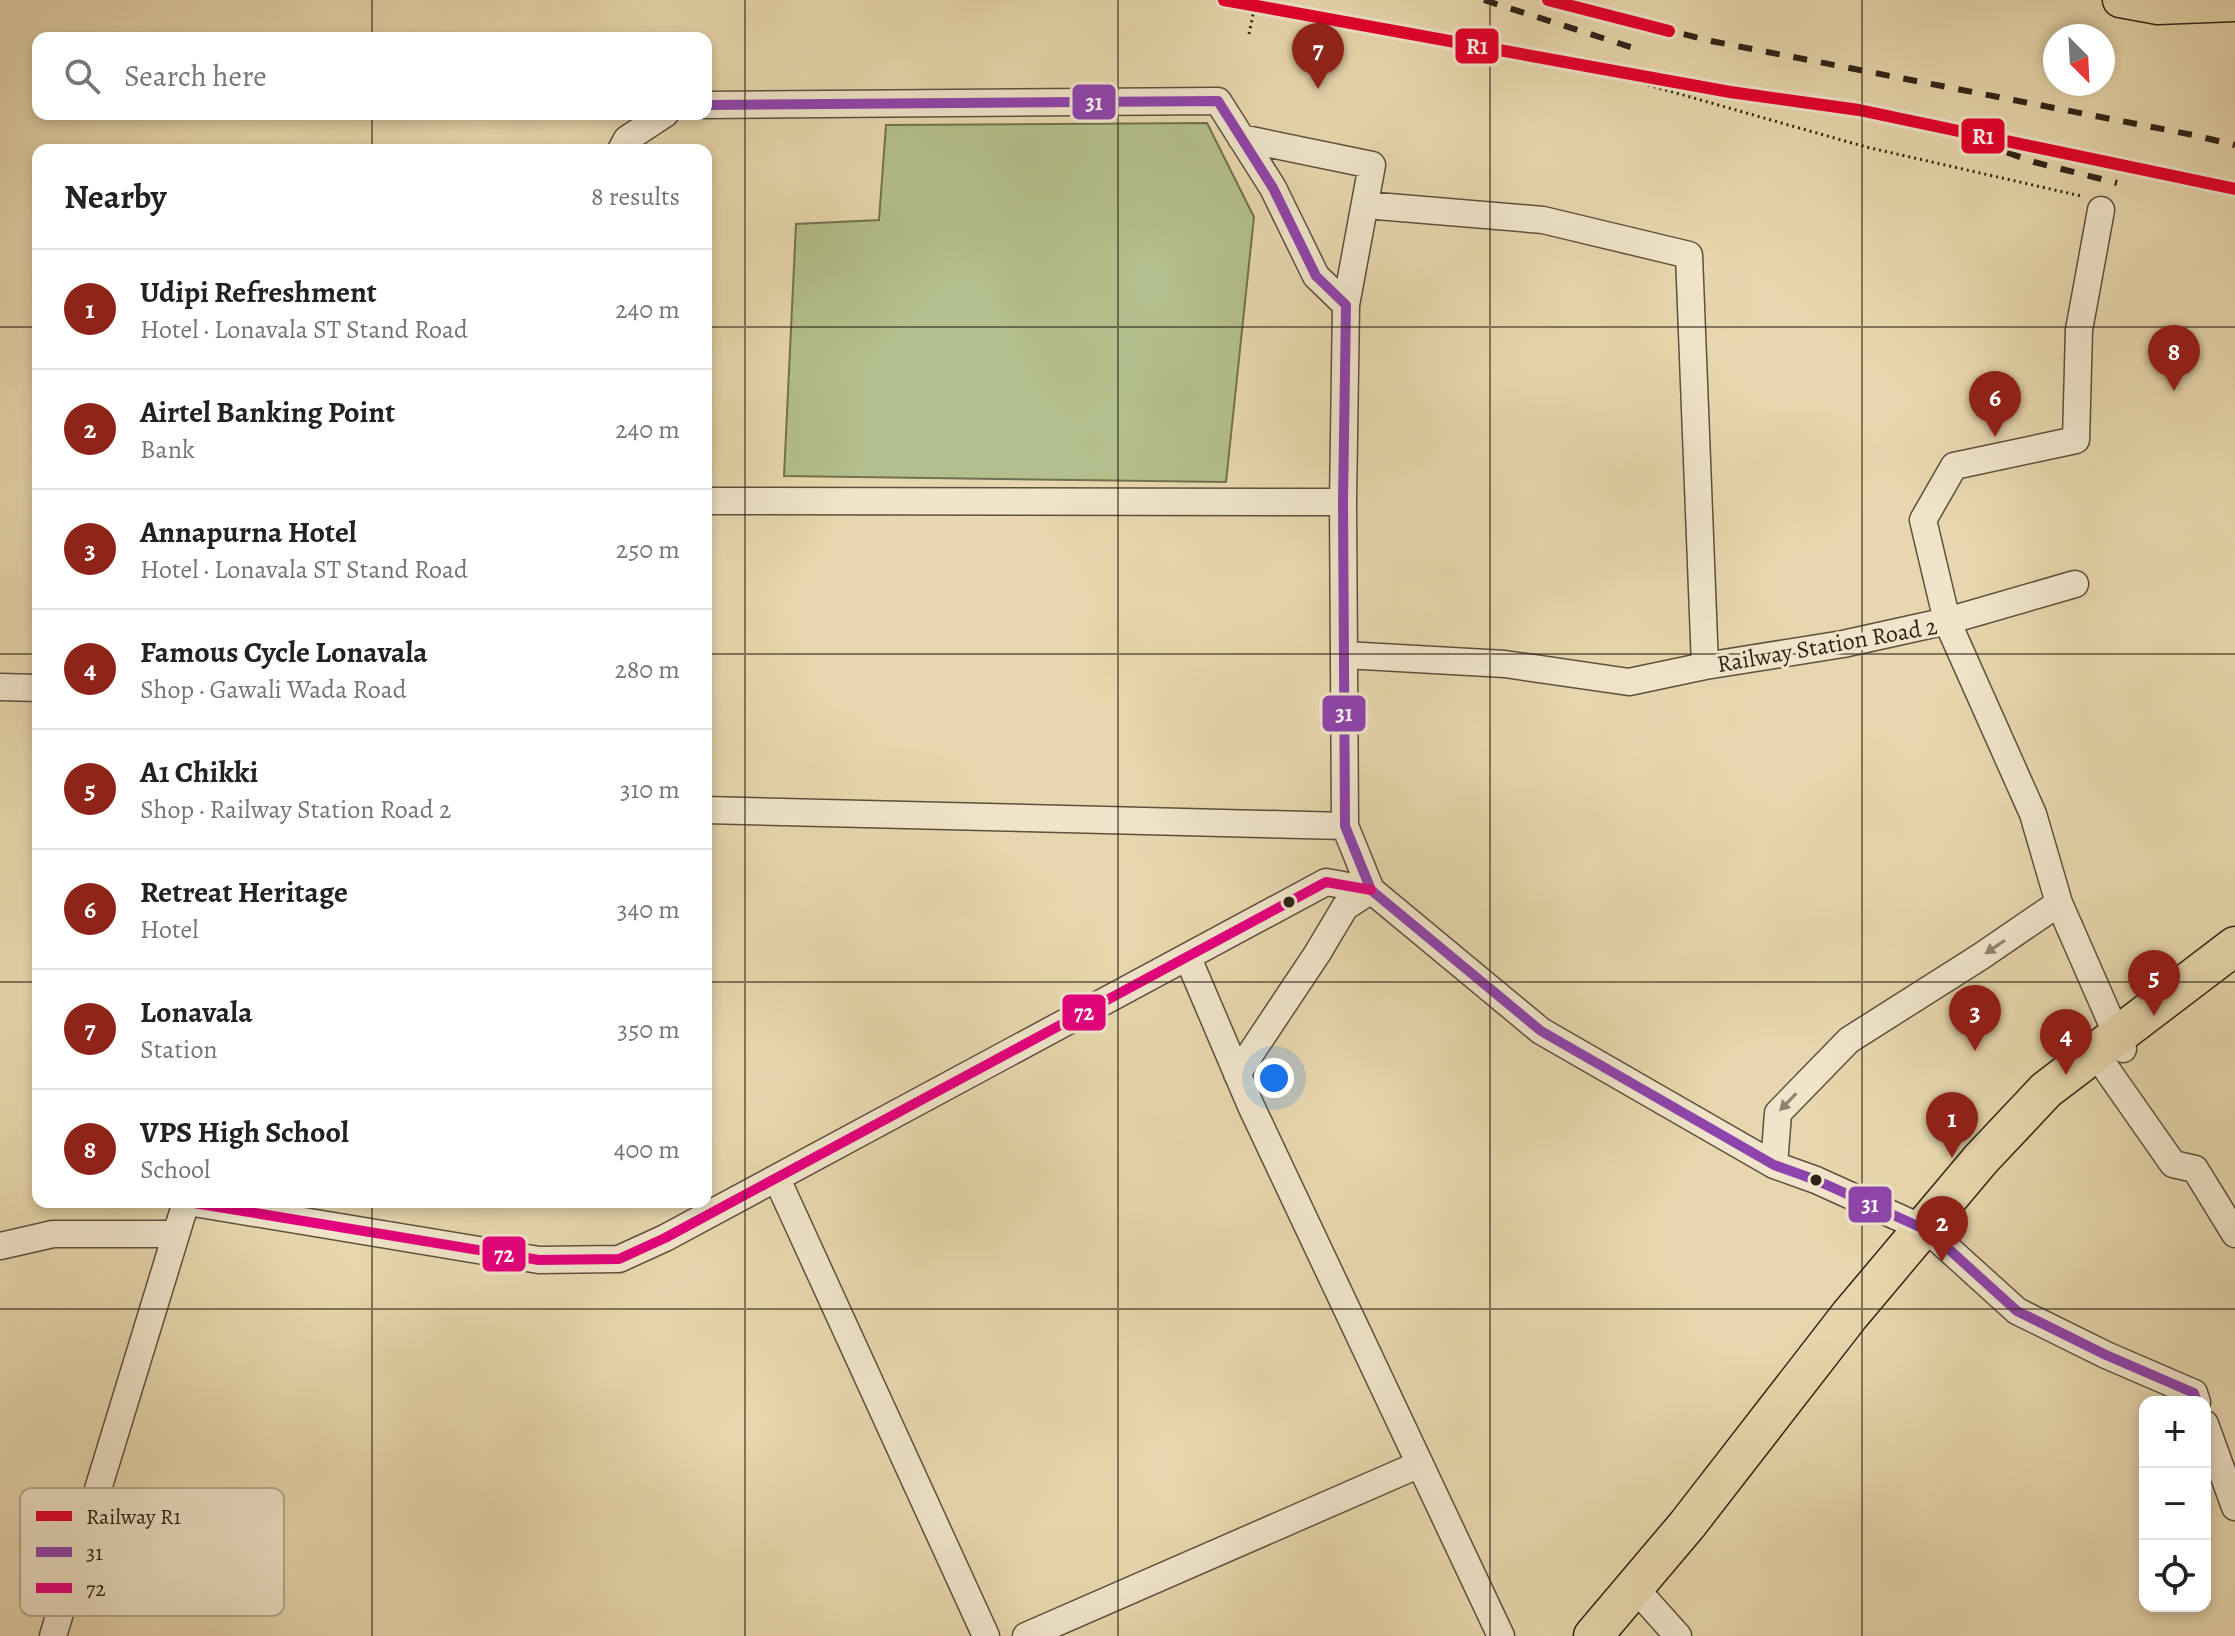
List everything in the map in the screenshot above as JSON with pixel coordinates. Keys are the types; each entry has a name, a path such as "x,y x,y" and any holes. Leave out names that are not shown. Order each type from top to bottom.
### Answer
{"highway":[{"path":"2114,1050 2235,946"},
{"path":"1615,1636 1640,1593 1687,1525 1849,1316 1927,1231 1981,1159 2046,1090 2114,1050 2235,965"},
{"path":"1593,1636 1640,1593"}],"main road":[{"path":"2120,0 2158,7 2235,4"}],"street":[{"path":"712,105 1218,101 1273,188 1316,276 1346,305"},
{"path":"624,144 656,120"},
{"path":"1241,138 1372,165 1346,305 1343,502 1345,826 1371,890 1541,1031 1774,1165 1816,1180 1927,1231 2017,1311 2195,1396"},
{"path":"2075,584 1947,621 1923,520 1954,466 2076,440 2079,330 2091,203"},
{"path":"1365,205 1543,220 1689,255 1705,666"},
{"path":"712,501 1343,502"},
{"name":"Railway Station Road 2","path":"1345,655 1505,664 1629,682 1705,666 1843,644 1947,621 2033,814 2059,903 2114,1050 2173,1164 2195,1169 2235,1234"},
{"path":"0,687 32,688"},
{"path":"712,810 1345,826"},
{"path":"223,1208 539,1260 619,1259 777,1179 1326,882 1371,890"},
{"path":"1237,1074 1345,907 1371,890"},
{"path":"1774,1165 1778,1113 1849,1040 2059,903"},
{"path":"1188,958 1237,1074 1501,1636"},
{"path":"777,1179 986,1636"},
{"path":"98,1488 185,1208"},
{"path":"0,1246 53,1234 176,1234"},
{"path":"2211,1441 2235,1507"},
{"path":"1026,1636 1420,1464"},
{"path":"1640,1593 1678,1636"},
{"path":"53,1636 59,1616"}],"path":[{"path":"1249,34 1256,0"},
{"path":"1648,85 1866,147 2091,203"}],"green space":[{"path":"1207,123 1254,217 1226,482 784,476 796,224 879,220 886,125"}],"railway":[{"path":"1484,0 1643,51"},
{"path":"1548,0 1711,41 2235,145"},
{"path":"1928,124 2034,162 2117,183"}],"rail line":[{"name":"R1","path":"1224,0 1730,92 1859,110 2235,189"},
{"name":"R1","path":"1548,0 1669,31"}],"transit line":[{"name":"31","path":"712,105 1218,101 1273,188 1316,276 1346,305 1343,502 1345,826 1371,890 1541,1031 1774,1165 1816,1180 1922,1228 2017,1311 2195,1396"},
{"name":"72","path":"224,1208 539,1260 619,1259 665,1238 1326,882 1371,890"}],"place":[{"name":"Lonavala","path":"1318,89"},
{"name":"VPS High School","path":"2174,391"},
{"name":"Retreat Heritage","path":"1995,437"},
{"name":"A1 Chikki","path":"2154,1016"},
{"name":"Annapurna Hotel","path":"1975,1051"},
{"name":"Famous Cycle Lonavala","path":"2066,1075"},
{"name":"Udipi Refreshment","path":"1952,1158"},
{"name":"Airtel Banking Point","path":"1942,1262"}]}
